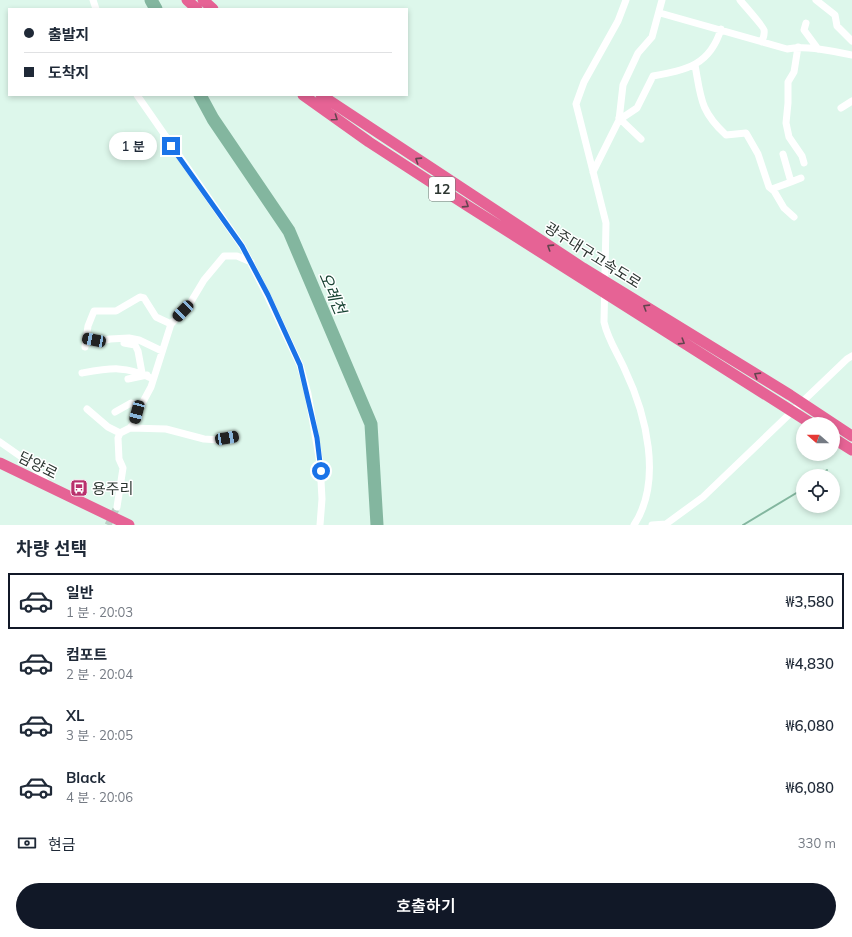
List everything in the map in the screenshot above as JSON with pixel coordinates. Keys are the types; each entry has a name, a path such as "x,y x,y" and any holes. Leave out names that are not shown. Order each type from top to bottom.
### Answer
{"highway":[{"path":"187,0 196,8"},
{"path":"203,0 212,8"},
{"name":"광주대구고속도로","path":"304,96 369,142 583,280 801,417"},
{"name":"광주대구고속도로","path":"323,96 583,268 790,395 852,436"},
{"path":"840,442 852,450"},
{"name":"담양로","path":"0,463 129,525"}],"street":[{"path":"626,0 618,21 584,82 577,101 577,110 606,223 604,322 607,333 626,370 642,412 650,454 646,495 641,515 634,525"},
{"path":"593,172 619,118 623,85 638,53 652,37 660,13 662,0"},
{"path":"740,0 753,18 762,26 764,32 762,42"},
{"path":"816,0 835,15 837,26 852,41"},
{"path":"660,13 787,48 798,47 818,49 852,55"},
{"path":"806,23 804,30 818,49"},
{"path":"619,118 622,118 637,108 653,76 680,71 695,65 713,48 722,30"},
{"path":"798,47 794,72 788,82 787,87 788,103 786,123 789,137 802,156 804,163"},
{"path":"695,65 702,104 708,116 726,135 746,133 758,154 769,187 772,189 784,208 794,217"},
{"path":"138,96 229,227 251,262 300,365 308,394 321,474 320,525"},
{"path":"841,108 852,101"},
{"path":"619,118 642,139"},
{"path":"783,154 791,182"},
{"path":"772,189 801,178"},
{"path":"128,379 147,376 162,352 171,324 189,305 204,280 224,256 238,256 251,262"},
{"path":"85,348 85,338 94,311 116,311 140,297 144,298 156,317 171,324"},
{"path":"85,338 102,342 110,339 129,338 139,340 162,352"},
{"path":"116,506 122,473 117,448 118,438 120,433 130,428 134,423 137,412 151,387 135,345 124,344"},
{"path":"652,525 666,524 703,496 847,358 852,356"},
{"path":"82,373 112,368 124,368 147,376"},
{"path":"115,412 131,403 134,404 137,412"},
{"path":"87,409 108,427 120,433"},
{"path":"130,428 166,428 204,439 219,440 236,437"},
{"path":"0,442 30,463 50,488"}],"waterway":[{"name":"오례천","path":"151,0 155,8"},
{"name":"오례천","path":"201,96 213,119 289,231 371,424 377,525"},
{"path":"743,525 796,493"}],"tunnel":[{"path":"108,525 117,507"}],"place":[{"name":"용주리","path":"79,488"}],"route":[{"path":"171,146 242,246 268,295 300,365 308,394 317,438 321,471"}]}
